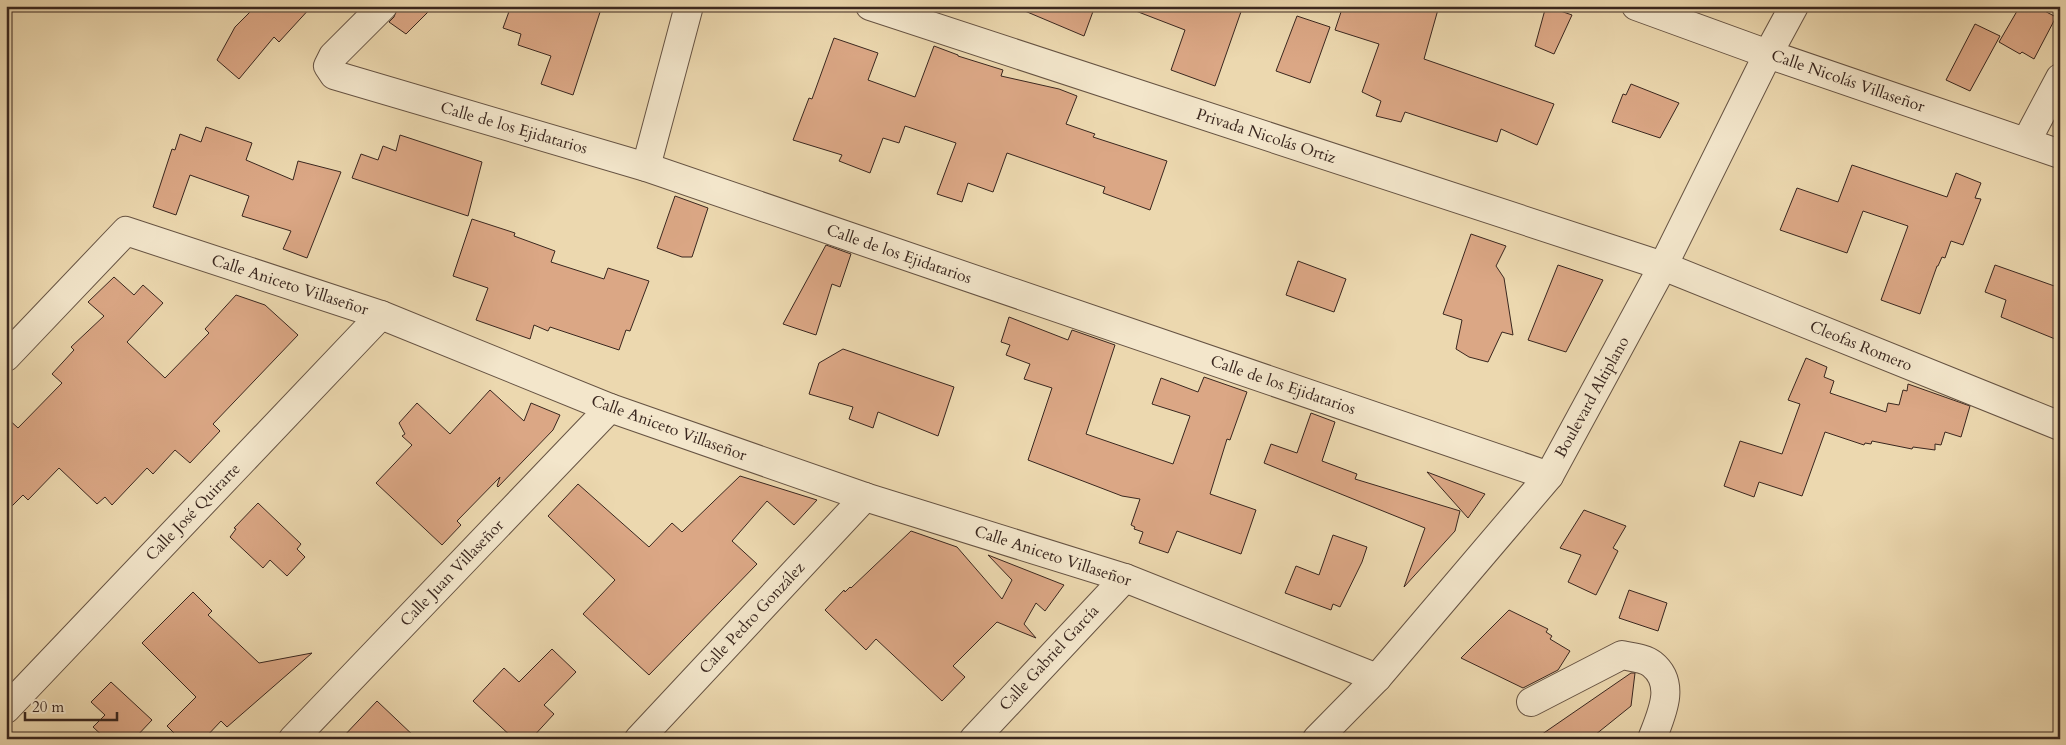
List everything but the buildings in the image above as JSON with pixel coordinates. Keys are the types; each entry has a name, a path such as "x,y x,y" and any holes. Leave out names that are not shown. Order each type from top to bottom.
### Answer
{"street":[{"name":"Calle de los Ejidatarios","path":"383,6 333,56 328,66 334,75 646,167 1549,476"},
{"path":"646,167 689,6"},
{"name":"Privada Nicolás Ortiz","path":"870,6 1663,266"},
{"name":"Calle Nicolás Villaseñor","path":"1636,6 1768,54 2060,154"},
{"name":"Boulevard Altiplano","path":"1317,739 1377,678 1549,476 1663,266 1768,54 1794,6"},
{"path":"2026,142 2060,78"},
{"name":"Calle Aniceto Villaseñor","path":"6,357 126,231 381,315 610,408 865,497 1125,578 1377,678"},
{"name":"Cleofas Romero","path":"1663,266 2060,426"},
{"name":"Calle José Quirarte","path":"8,703 381,315"},
{"name":"Calle Juan Villaseñor","path":"294,739 610,408"},
{"name":"Calle Pedro González","path":"639,739 865,497"},
{"name":"Calle Gabriel García","path":"974,739 1125,578"},
{"path":"1531,702 1622,655 1651,663 1665,679 1665,705 1652,739"}]}
